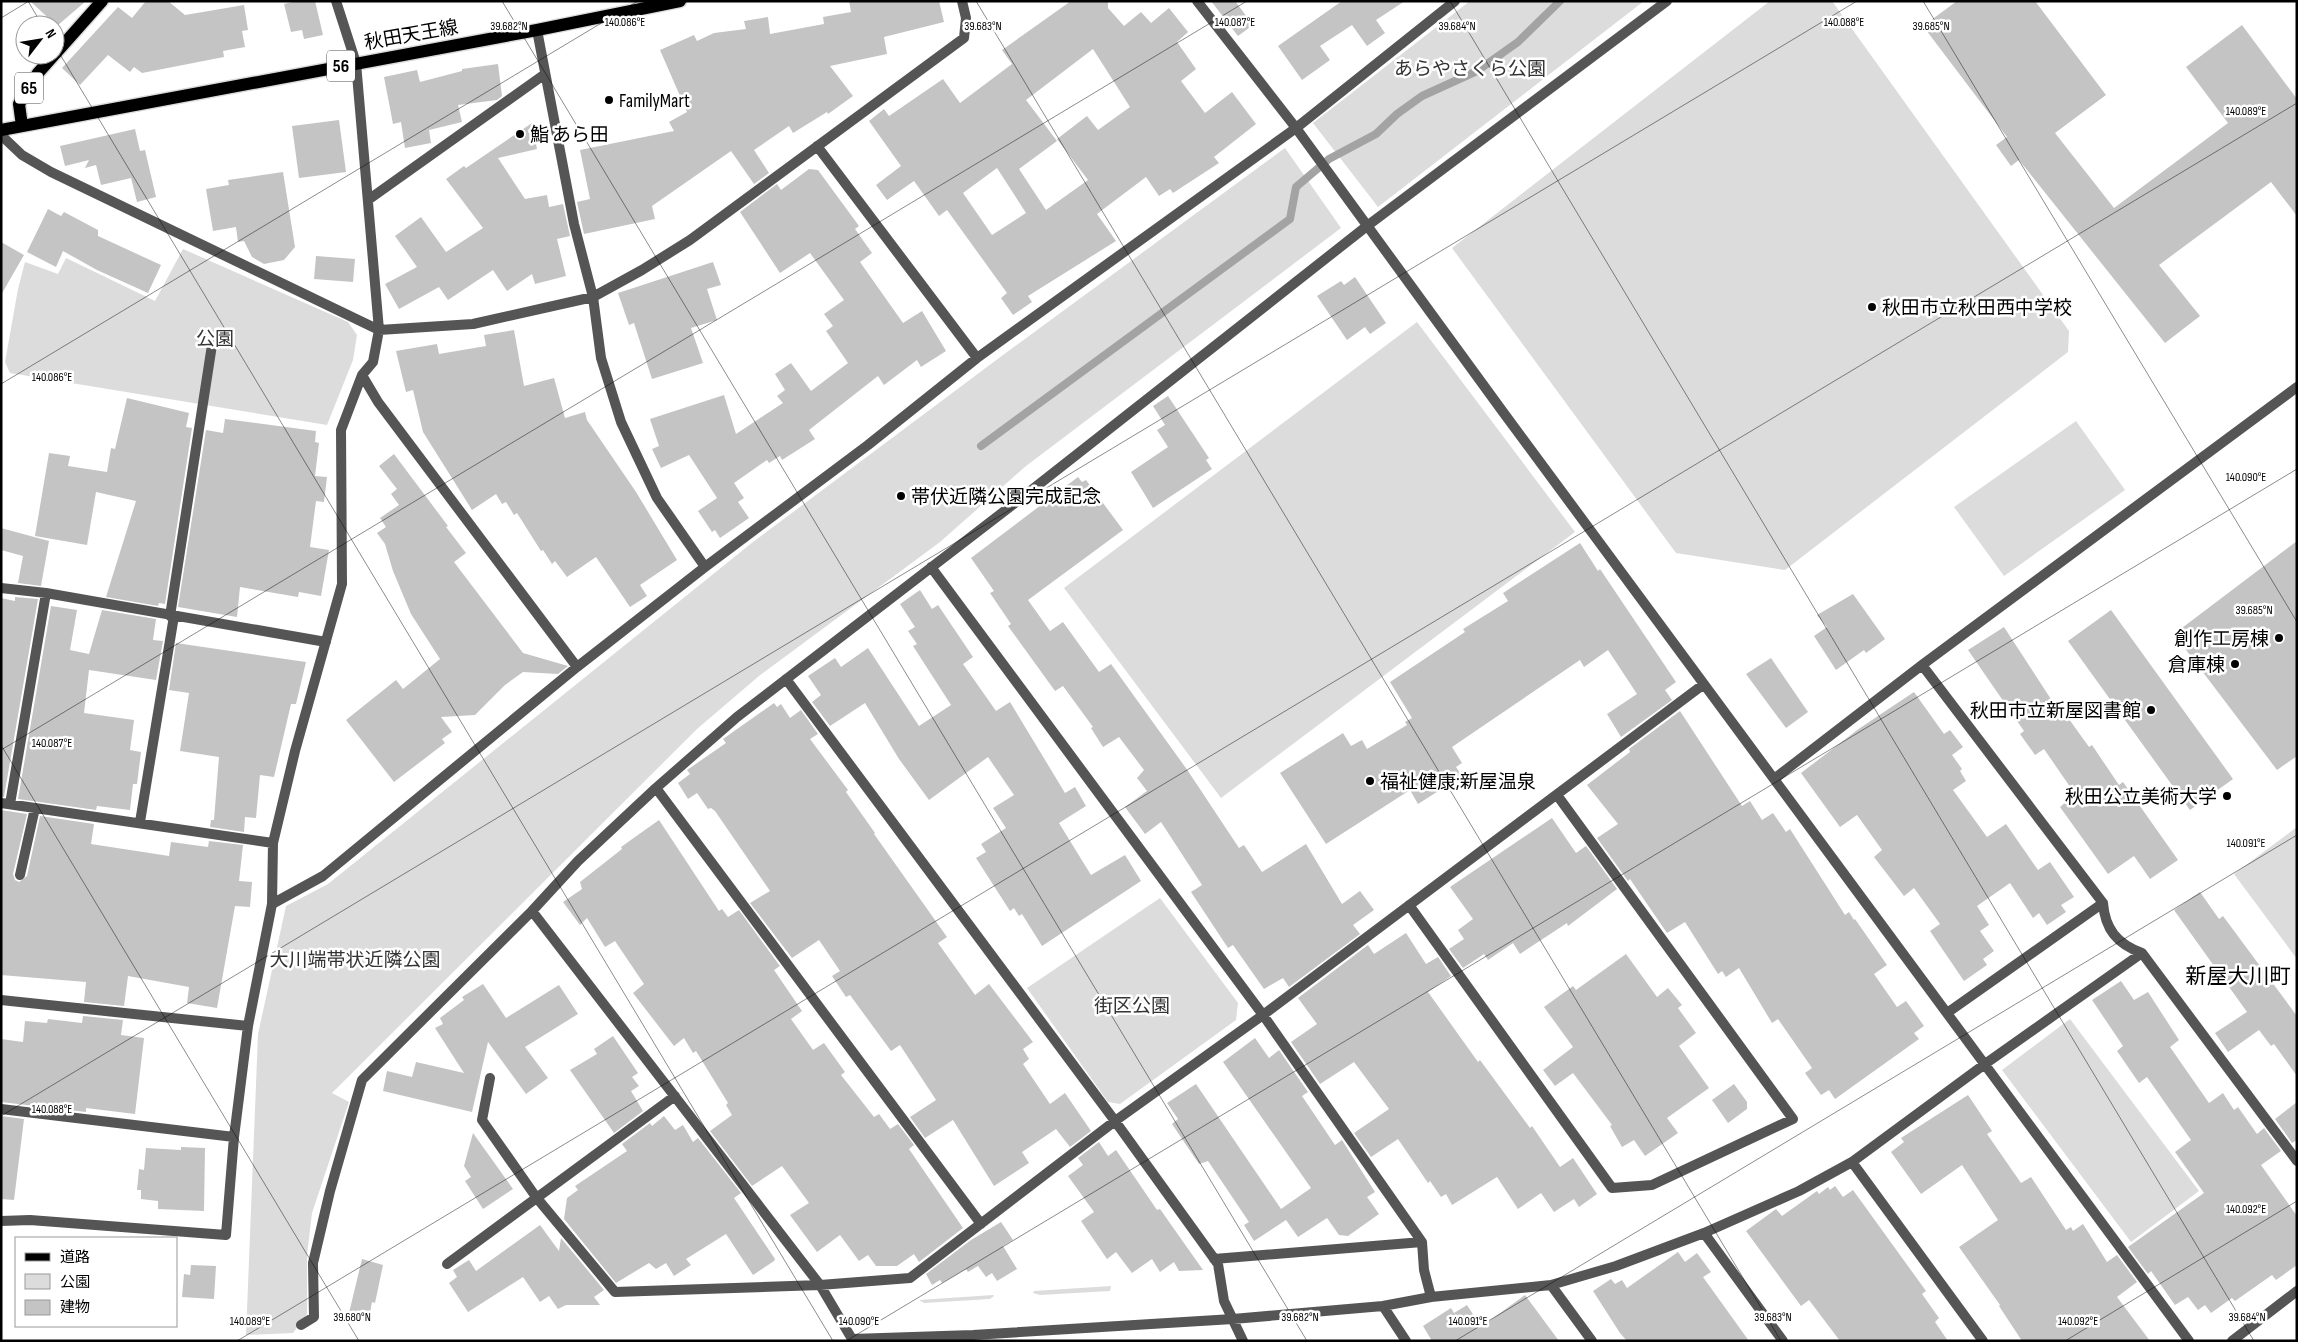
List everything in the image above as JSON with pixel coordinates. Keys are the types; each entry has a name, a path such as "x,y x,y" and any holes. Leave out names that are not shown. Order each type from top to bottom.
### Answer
{"main road":[{"name":"秋田天王線","path":"1,130 537,30 680,1"},
{"name":"65","path":"65,42 100,2"},
{"name":"65","path":"22,126 19,104 45,65"}],"street":[{"path":"1,1222 30,1220 226,1236 234,1137 248,1026 272,904 273,843 295,751 342,584 341,430 362,375 373,362 379,330 356,63 336,1"},
{"path":"1,135 22,154 51,172 379,330 473,324 593,296 690,240 964,38 966,18 962,1"},
{"path":"1196,1 1296,128 2190,1341"},
{"path":"272,904 323,876 577,666 705,567 868,445 977,358 1296,128 1455,1"},
{"path":"301,1326 314,1317 313,1263 330,1191 362,1080 532,911 578,861 656,788 737,717 931,568 1367,226 1667,1"},
{"path":"537,30 574,224 593,296 601,358 621,422 657,498 705,567"},
{"path":"368,200 545,74"},
{"path":"817,146 977,358"},
{"path":"140,822 212,345"},
{"path":"362,375 378,402 577,666"},
{"path":"1774,779 1922,665 2297,387"},
{"path":"931,568 1263,1015 1422,1242 1424,1270 1431,1297"},
{"path":"1,588 46,593 326,642"},
{"path":"46,593 6,804 140,822 273,843"},
{"path":"1922,665 2102,902 2104,917 2112,934 2128,948 2142,953 2297,1161"},
{"path":"786,679 1115,1121 1218,1264 1224,1301 1243,1341"},
{"path":"490,1078 482,1120 536,1197 615,1292 820,1285 910,1278 1115,1121 1263,1015 1704,684"},
{"path":"656,788 981,1224"},
{"path":"1410,905 1612,1188 1652,1185 1793,1119 1557,795"},
{"path":"20,875 35,808"},
{"path":"1947,1013 2102,902"},
{"path":"532,911 820,1285 849,1340 974,1335 1233,1319 1383,1306 1431,1297 1551,1285 1616,1266 1704,1233 1799,1191 1852,1162 1985,1064 2142,953"},
{"path":"1,1000 248,1026"},
{"path":"447,1264 675,1096"},
{"path":"1,1109 234,1137"},
{"path":"1852,1162 1983,1341"},
{"path":"1704,1233 1783,1341"},
{"path":"1214,1259 1422,1242"},
{"path":"1551,1285 1592,1341"},
{"path":"2232,1341 2297,1291"},
{"path":"1383,1306 1406,1341"}],"green space":[{"name":"あらやさくら公園","path":"1470,1 1644,1 1378,207 1313,123"},
{"path":"1770,1 1832,1 2069,331 2068,352 1785,570 1676,553 1452,248"},
{"name":"大川端帯状近隣公園","path":"1285,148 1341,228 1026,466 940,542 759,676 697,729 332,1093 349,1102 312,1213 307,1255 307,1314 293,1333 246,1335 258,1034 286,906 328,884 753,542 1007,352"},
{"name":"公園","path":"183,249 348,322 357,335 353,360 327,425 10,373 5,362 18,289 25,262 58,274 66,258 155,301"},
{"path":"1417,322 1575,532 1221,798 1064,588"},
{"path":"2076,421 2125,490 2004,576 1954,507"},
{"path":"2297,827 2297,959 2234,874"},
{"name":"街区公園","path":"1160,898 1238,1003 1236,1020 1120,1104 1108,1102 1027,988"},
{"path":"2070,1019 2199,1191 2131,1242 2002,1070"},
{"path":"1111,1286 1110,1291 1040,1295 1033,1293 1034,1291"},
{"path":"993,1295 990,1299 924,1303 919,1300"}],"building":[{"path":"30,1 86,1 65,19 65,15 45,15"},
{"path":"146,1 168,1 185,15 244,5 248,30 242,31 245,47 223,51 224,57 142,73 134,67 130,72 108,55 80,85 62,68 118,7 132,18"},
{"path":"297,1 315,1 323,35 304,39 302,30 291,32 284,4"},
{"path":"849,1 939,1 944,22 884,37 887,54 830,66 853,96 828,114 827,112 793,133 789,126 754,150 769,173 754,184 731,151 652,206 655,219 584,234 577,202 590,199 580,150 674,131 669,122 687,112 660,50 694,35 697,41 714,33 746,29 744,21 768,17 770,34 824,24 823,17 851,12"},
{"path":"1071,1 1108,1 1108,8 1124,26 1141,12 1151,23 1169,8 1188,32 1177,42 1196,69 1181,81 1205,113 1232,92 1256,124 1214,157 1219,163 1173,193 1170,189 1159,196 1146,177 1097,214 1116,241 1028,296 1032,302 1013,315 1001,298 1007,293 947,210 939,216 914,181 887,200 876,185 901,166 869,121 884,109 889,116 943,79 960,103 1012,64 1002,50","holes":["1093,49 1130,107 1098,130 1087,116 1057,139 1088,180 1046,210 1019,169 1057,141 1026,100","997,168 1026,213 992,235 963,193"]},
{"path":"1211,1 1235,1 1253,25 1238,36"},
{"path":"1342,1 1405,1 1376,20 1385,33 1367,46 1352,25 1320,46 1330,60 1302,80 1278,46"},
{"path":"1957,1 2035,1 2106,95 2055,133 2114,208 2228,123 2186,67 2242,25 2297,99 2297,216 2271,182 2159,265 2200,316 2165,343 2019,160 2011,166 1996,145 2007,137 1923,26"},
{"path":"498,64 502,96 497,100 458,105 462,122 429,130 431,143 405,148 401,122 393,124 384,77 417,70 420,82 462,71 462,69"},
{"path":"339,120 346,172 299,178 292,126"},
{"path":"532,123 537,149 498,158 525,199 547,195 549,207 563,204 570,236 557,239 566,276 535,284 532,274 507,291 493,270 448,300 439,287 399,309 385,284 417,267 395,236 421,217 446,252 483,228 446,179 464,166 466,168"},
{"path":"135,129 140,151 145,150 156,197 137,202 131,178 101,185 96,165 85,168 89,160 65,166 60,146"},
{"path":"809,169 818,170 859,226 855,229 872,253 860,262 903,323 922,311 946,351 921,367 917,360 884,385 878,376 809,430 815,439 782,460 780,456 769,463 767,460 734,483 744,498 738,502 749,518 720,538 715,530 712,532 698,511 717,498 689,455 661,468 652,449 659,446 650,419 724,395 736,434 783,403 777,396 785,390 775,374 791,363 811,391 848,363 826,331 833,326 824,314 844,300 810,253 780,273 740,212 777,184 781,190"},
{"path":"283,172 295,247 284,260 264,264 252,257 244,241 238,242 236,227 213,231 206,189 229,185 228,180"},
{"path":"48,209 61,216 64,212 98,230 98,236 161,265 148,293 97,270 63,251 56,267 27,252"},
{"path":"1,242 24,255 1,295"},
{"path":"316,256 355,259 353,282 314,279"},
{"path":"713,262 721,285 707,289 717,320 691,328 703,363 652,379 634,323 629,325 618,293"},
{"path":"1355,277 1386,323 1370,334 1365,327 1347,340 1317,296 1341,281 1344,285"},
{"path":"514,330 524,386 554,378 565,418 585,412 587,420 636,492 677,560 640,585 647,596 630,607 596,557 567,577 555,561 552,564 543,550 541,551 517,513 514,515 506,502 502,504 496,494 472,510 423,432 413,390 406,392 396,351 437,344 439,354 486,346 484,335"},
{"path":"1168,396 1209,458 1206,460 1212,469 1153,508 1131,472 1168,447 1157,430 1165,425 1153,406"},
{"path":"127,398 189,413 186,427 192,428 165,604 159,603 158,606 106,597 136,501 96,492 87,545 35,536 49,453 70,456 68,466 107,472 111,448 115,449"},
{"path":"225,419 316,431 315,442 319,443 315,476 327,477 324,502 316,501 310,547 329,550 321,596 299,592 298,597 240,587 237,617 178,607 206,430 223,433"},
{"path":"394,454 466,553 454,562 523,653 568,666 558,674 523,672 505,685 475,715 441,717 452,732 442,739 445,743 394,782 346,720 396,680 403,689 440,659 411,614 393,571 385,544 377,533 386,527 380,518 399,505 391,494 397,489 379,466"},
{"path":"1078,477 1082,482 1086,480 1123,530 1028,600 1050,631 1063,622 1099,672 1111,664 1188,771 1239,848 1244,845 1262,872 1306,844 1342,904 1360,891 1374,910 1353,925 1360,934 1289,987 1283,978 1264,989 1233,945 1228,948 1191,892 1202,885 1161,822 1145,834 1125,807 1147,791 1137,778 1144,770 1119,737 1103,747 1091,728 1093,727 1063,686 1055,691 1008,626 1011,624 990,593 994,591 971,558"},
{"path":"1,528 49,541 41,586 18,583 23,556 1,550"},
{"name":"倉庫棟","path":"2297,541 2297,756 2277,770 2174,634"},
{"path":"1580,543 1598,571 1600,569 1676,682 1665,690 1672,700 1621,737 1607,714 1637,694 1608,650 1584,667 1580,660 1452,747 1462,763 1456,767 1462,776 1418,804 1410,790 1326,844 1280,773 1343,733 1351,746 1362,740 1367,749 1407,725 1405,722 1412,718 1390,682 1465,632 1463,629 1508,601 1503,593"},
{"path":"920,590 932,609 938,605 973,657 963,664 996,711 1010,702 1065,793 1075,787 1086,806 1059,823 1091,875 1125,855 1141,881 1042,946 1022,914 1019,916 1014,908 1010,911 976,858 986,852 981,844 1006,828 993,808 1014,795 988,757 929,800 899,759 865,703 830,726 812,702 821,695 808,676 835,658 841,667 868,648 919,726 951,705 913,646 917,644 908,631 915,627 900,604"},
{"path":"1853,594 1885,639 1866,653 1864,650 1836,670 1814,636 1827,627 1817,615"},
{"path":"15,597 38,599 4,797 1,796 1,598 15,601"},
{"path":"51,606 77,610 70,650 89,654 102,610 156,619 153,640 163,641 156,680 89,670 84,713 134,720 130,750 141,752 137,784 133,784 130,810 97,806 96,810 18,799"},
{"name":"秋田市立新屋図書館","path":"2111,610 2233,779 2190,810 2068,641"},
{"path":"2004,627 2058,710 2061,708 2089,747 2092,745 2119,785 2123,782 2178,860 2150,879 2134,856 2108,874 2060,807 2075,794 2044,749 2035,755 2020,734 2024,731 1968,650"},
{"path":"176,643 306,662 296,704 291,704 274,777 260,775 256,818 245,817 244,832 210,827 211,820 214,820 219,757 180,751 189,693 169,690"},
{"path":"1771,658 1808,712 1786,728 1746,674"},
{"path":"1914,692 1944,734 1950,730 1963,747 1952,755 1962,769 1960,771 1966,781 1953,790 1987,837 2006,824 2038,870 2050,862 2074,897 2061,905 2066,912 2047,925 2039,913 2033,918 2010,883 1977,906 1989,925 1980,931 1994,951 1983,959 1987,965 1964,981 1930,931 1940,924 1914,888 1904,896 1874,857 1882,850 1857,815 1840,827 1801,773 1860,728"},
{"path":"774,703 777,707 781,704 790,718 801,710 818,734 810,739 848,790 846,792 874,834 947,937 938,943 975,995 989,984 1033,1042 1023,1049 1029,1059 1023,1064 1050,1104 1065,1093 1091,1131 1070,1147 1056,1129 1022,1152 1029,1163 994,1186 953,1120 925,1138 910,1117 936,1100 900,1045 891,1051 850,995 846,997 832,976 840,971 819,940 792,958 750,903 770,891 715,811 711,808 708,809 697,793 688,799 678,783 690,774 687,770 726,743 723,739"},
{"path":"1680,711 1742,806 1750,801 1762,820 1773,813 1786,832 1790,829 1845,915 1849,912 1855,919 1887,965 1874,974 1897,1007 1906,1001 1924,1026 1914,1033 1919,1039 1835,1099 1829,1090 1821,1095 1805,1073 1812,1068 1778,1019 1772,1023 1739,968 1726,977 1722,971 1718,974 1685,922 1667,933 1630,879 1628,881 1597,838 1618,824 1587,785 1630,752 1629,749"},
{"path":"1,810 27,814 13,874 15,880 19,882 27,876 40,816 94,824 91,844 169,856 171,842 208,847 209,841 243,845 239,881 252,882 250,907 235,906 217,1008 187,1003 189,987 128,976 124,1006 84,1002 86,982 1,975"},
{"path":"1552,818 1576,853 1586,846 1617,889 1568,926 1567,923 1520,954 1513,943 1488,960 1484,954 1463,968 1449,949 1464,939 1458,930 1473,919 1450,887"},
{"path":"659,820 719,911 722,909 728,917 739,910 780,966 774,970 802,1011 791,1019 813,1050 824,1043 845,1072 841,1075 874,1117 879,1114 890,1129 898,1124 914,1145 909,1149 963,1228 919,1262 914,1254 897,1266 876,1266 868,1255 859,1261 840,1235 817,1252 790,1215 809,1203 782,1166 752,1186 710,1131 732,1115 726,1105 728,1103 696,1051 693,1053 684,1038 674,1046 633,993 644,984 615,941 605,947 587,918 580,925 563,902 582,889 580,882 622,849 621,847"},
{"path":"2200,892 2219,919 2223,916 2297,1016 2297,1076 2274,1044 2271,1046 2259,1030 2228,1052 2215,1033 2247,1012 2174,910"},
{"path":"1406,933 1426,964 1438,957 1451,976 1428,992 1478,1062 1480,1060 1530,1128 1532,1126 1560,1167 1573,1158 1597,1194 1579,1207 1574,1199 1554,1212 1541,1193 1518,1209 1497,1177 1452,1205 1446,1194 1441,1197 1430,1181 1428,1183 1398,1139 1371,1157 1354,1133 1389,1109 1354,1062 1320,1084 1291,1042 1317,1024 1298,998 1368,945 1374,954"},
{"path":"1626,954 1657,997 1668,988 1682,1005 1678,1008 1696,1033 1679,1046 1709,1088 1667,1118 1678,1133 1645,1156 1634,1140 1622,1147 1610,1126 1612,1125 1573,1073 1555,1086 1543,1070 1573,1047 1544,1007 1573,986 1576,990"},
{"path":"2121,981 2134,1000 2148,992 2179,1040 2170,1047 2209,1103 2223,1093 2234,1110 2238,1107 2257,1134 2264,1128 2281,1151 2261,1165 2297,1216 2297,1265 2276,1280 2272,1275 2235,1301 2232,1298 2211,1313 2205,1305 2198,1310 2188,1297 2175,1305 2151,1271 2148,1274 2128,1247 2204,1193 2175,1152 2191,1140 2147,1077 2139,1083 2117,1051 2123,1046 2092,1000"},
{"path":"483,984 506,1018 559,985 578,1014 525,1047 548,1078 526,1094 488,1042 472,1112 383,1091 387,1071 412,1077 416,1062 464,1073 435,1028 443,1024 440,1018 464,1000 462,997"},
{"path":"83,1016 123,1020 121,1035 144,1038 135,1114 86,1108 86,1112 1,1102 1,1039 23,1042 25,1021 47,1023 48,1019 82,1023"},
{"path":"613,1036 638,1073 632,1077 639,1086 631,1091 643,1111 614,1133 570,1070 597,1054 594,1049"},
{"path":"1255,1038 1269,1058 1279,1050 1308,1092 1302,1096 1335,1145 1342,1140 1375,1192 1367,1197 1379,1214 1348,1236 1339,1235 1327,1218 1298,1237 1286,1220 1254,1241 1244,1225 1249,1222 1208,1161 1199,1164 1172,1124 1178,1119 1167,1103 1196,1084 1281,1209 1311,1188 1223,1062"},
{"path":"1734,1084 1747,1102 1747,1109 1728,1123 1712,1100"},
{"path":"1968,1095 1992,1131 1987,1134 2021,1183 2031,1177 2066,1230 2071,1227 2073,1231 2083,1224 2107,1262 2117,1255 2137,1282 2117,1297 2150,1341 2022,1341 2000,1305 1959,1247 1998,1220 1962,1165 1921,1194 1891,1152 1904,1142 1901,1138"},
{"path":"2297,1102 2297,1140 2292,1143 2275,1119"},
{"path":"1,1116 24,1119 14,1200 1,1199"},
{"path":"664,1116 675,1130 683,1125 693,1142 698,1138 741,1193 734,1198 775,1259 753,1275 726,1234 686,1259 691,1265 674,1276 666,1263 656,1269 649,1263 616,1283 564,1219 567,1198 578,1190 575,1186 627,1151 622,1144 650,1123 652,1126"},
{"path":"473,1133 513,1189 483,1209 465,1181 471,1177 464,1166"},
{"path":"1099,1142 1108,1156 1116,1150 1157,1210 1160,1209 1203,1270 1179,1271 1174,1262 1160,1272 1152,1259 1132,1273 1116,1252 1107,1259 1081,1221 1094,1212 1068,1176 1083,1165 1078,1158"},
{"path":"181,1147 205,1148 204,1211 158,1209 158,1201 141,1199 141,1190 137,1190 139,1169 144,1170 146,1148 181,1150"},
{"path":"1835,1186 1843,1197 1853,1190 1926,1291 1922,1294 1939,1318 1935,1322 1948,1341 1840,1341 1809,1300 1801,1306 1746,1231 1776,1209 1782,1216 1817,1191 1819,1194 1828,1187 1830,1190"},
{"path":"1001,1222 1013,1240 1003,1246 1017,1269 997,1281 992,1273 986,1277 978,1266 968,1272 966,1269 942,1283 940,1280 932,1285 926,1274 971,1240"},
{"path":"540,1225 559,1251 561,1238 604,1290 594,1297 600,1305 566,1305 558,1309 549,1296 540,1302 523,1277 468,1312 449,1283 457,1277 453,1270 469,1260 476,1271"},
{"path":"1678,1252 1685,1262 1697,1253 1711,1272 1703,1277 1749,1341 1627,1341 1620,1333 1593,1291 1611,1279 1615,1284 1622,1280 1627,1288"},
{"path":"362,1259 383,1265 375,1303 372,1302 369,1318 349,1313"},
{"path":"191,1265 216,1266 214,1299 182,1297 184,1274 190,1275"},
{"path":"1525,1295 1559,1341 1432,1341 1423,1326 1451,1308 1454,1313 1467,1305 1481,1327"}],"waterway":[{"path":"981,446 1290,219 1296,187 1329,159 1376,134 1397,114 1422,96 1477,71 1518,42 1560,1"}],"place":[{"name":"FamilyMart","path":"609,100"},
{"name":"鮨 あら田","path":"520,134"},
{"name":"秋田市立秋田西中学校","path":"1872,307"},
{"name":"帯伏近隣公園完成記念","path":"901,496"},
{"name":"創作工房棟","path":"2279,638"},
{"name":"倉庫棟","path":"2235,664"},
{"name":"秋田市立新屋図書館","path":"2151,710"},
{"name":"福祉健康;新屋温泉","path":"1370,781"},
{"name":"秋田公立美術大学","path":"2227,796"}],"district":[{"name":"新屋大川町","path":"2238,976"}]}
